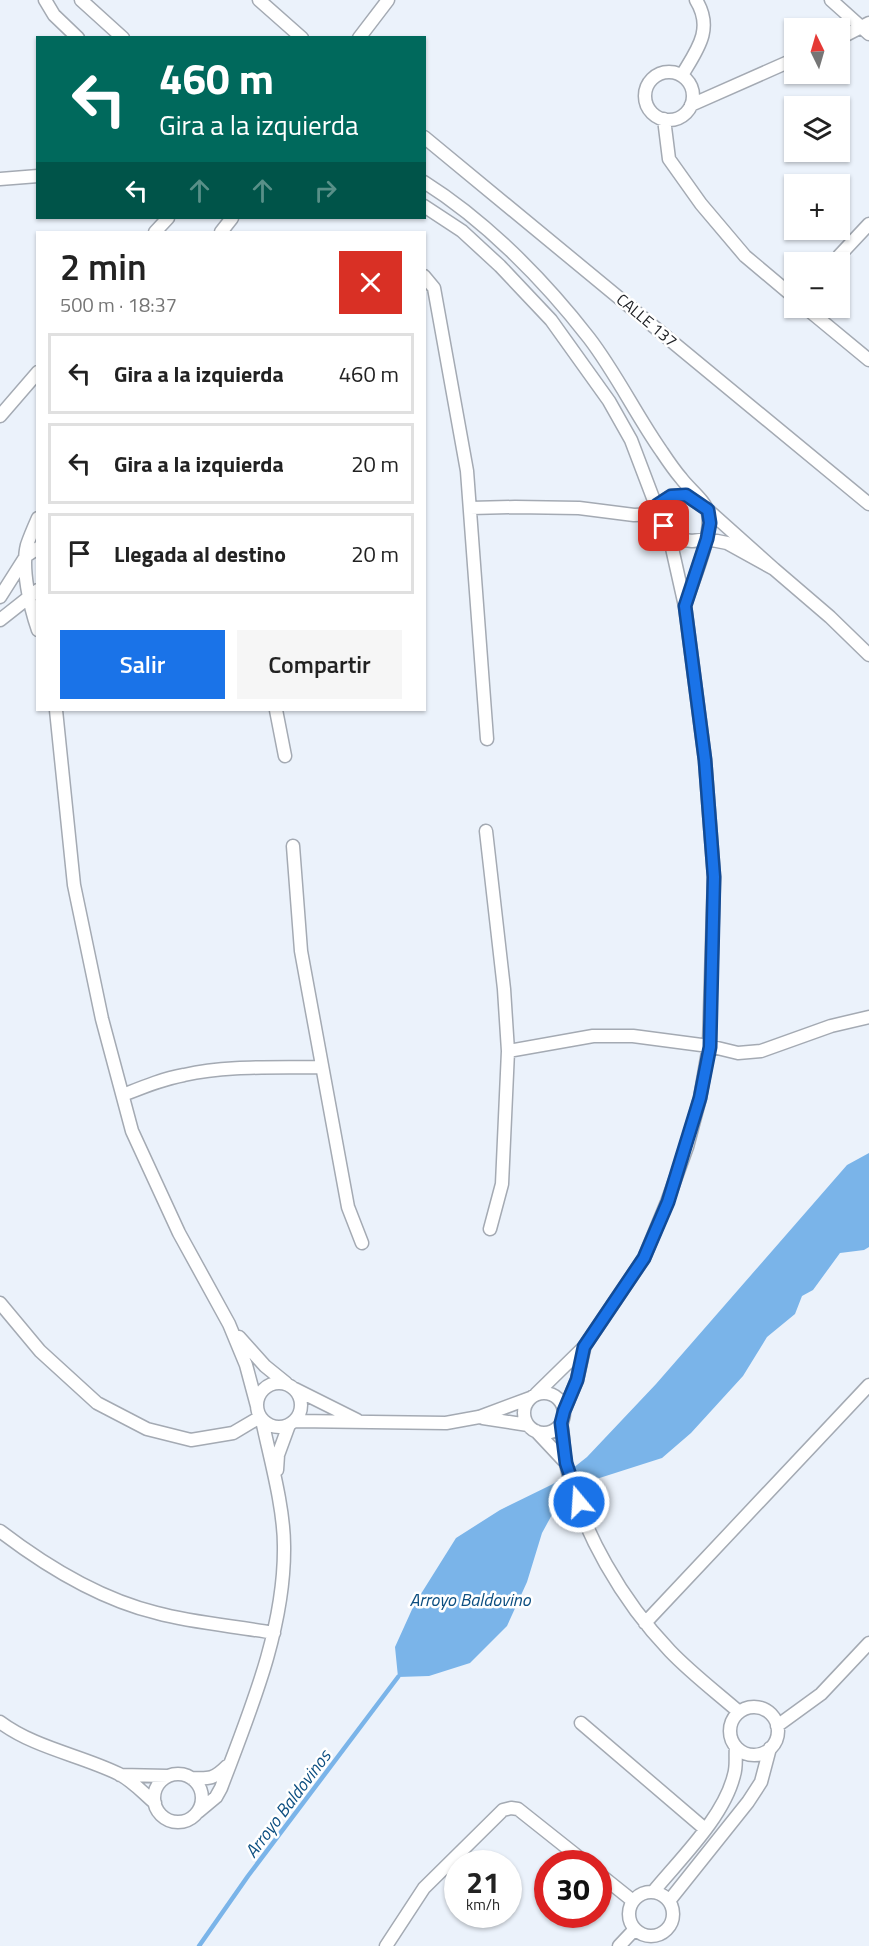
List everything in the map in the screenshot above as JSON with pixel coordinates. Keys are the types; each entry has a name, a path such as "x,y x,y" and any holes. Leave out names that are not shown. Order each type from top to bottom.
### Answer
{"street":[{"path":"45,0 54,15 76,36"},
{"path":"81,0 121,36"},
{"path":"259,0 300,36"},
{"path":"361,36 388,0"},
{"path":"682,75 703,39 702,9 696,0"},
{"path":"831,0 866,28"},
{"path":"850,34 866,28"},
{"path":"691,105 692,89 682,75 667,72 658,74 647,86 645,94 650,110 664,119 680,117 691,105 784,64"},
{"path":"664,119 669,159 700,204 745,256 784,289"},
{"name":"CALLE 137","path":"426,139 869,504"},
{"path":"0,180 36,176"},
{"path":"426,183 497,239 545,286 590,339 648,432 680,477 708,510 710,523 707,539 685,606"},
{"path":"426,207 462,231 500,266 550,321 609,401 631,440 669,538 685,606 705,760 714,877 710,1047 700,1098 668,1202 644,1258 584,1347 533,1396 524,1409 524,1416 532,1428 566,1463"},
{"path":"156,231 167,219"},
{"path":"222,231 231,219"},
{"path":"843,252 869,224"},
{"path":"426,278 434,288 467,471 487,739"},
{"path":"818,318 869,360"},
{"path":"0,416 36,374"},
{"path":"470,508 579,508 634,515 658,509 671,496 686,495 708,510 830,617 869,655"},
{"path":"36,523 26,547 26,580 33,593 36,615"},
{"path":"669,538 692,541 707,539 727,543 774,569"},
{"path":"0,597 26,556 36,549"},
{"path":"0,620 33,593"},
{"path":"0,1722 9,1729 46,1747 119,1774 155,1803 163,1816 177,1822 192,1818 216,1797 230,1763 274,1633 283,1576 284,1543 276,1486 246,1365 229,1324 179,1233 132,1131 102,1019 74,885 56,711"},
{"path":"276,711 285,756"},
{"path":"486,831 504,989 508,1051 502,1184 490,1229"},
{"path":"293,846 301,951 348,1207 362,1242"},
{"path":"508,1051 593,1036 633,1036 738,1053 761,1051 831,1026 869,1017"},
{"path":"123,1095 156,1081 186,1074 236,1069 322,1067"},
{"path":"0,1303 40,1351 97,1403 147,1429 191,1440 234,1433 260,1414"},
{"path":"229,1324 265,1366 299,1394 302,1408 278,1455 276,1486"},
{"path":"478,1418 532,1428 541,1432 553,1431 563,1417 577,1380 584,1347"},
{"path":"260,1414 261,1392 273,1383 291,1386 361,1421"},
{"path":"645,1623 869,1385"},
{"path":"260,1414 275,1427 293,1423 361,1421 405,1424 446,1423 478,1418 533,1396 551,1394 558,1398 563,1417 566,1463 593,1541 627,1599 645,1623 671,1653 739,1712"},
{"path":"0,1531 32,1556 104,1596 157,1614 274,1633"},
{"path":"777,1726 821,1694 869,1643"},
{"path":"653,1892 705,1829 730,1788 735,1773 736,1747 730,1733 730,1725 739,1712 746,1708 762,1709 769,1713 777,1726 775,1742 770,1748 757,1755 742,1752 736,1747"},
{"path":"581,1723 705,1829"},
{"path":"669,1900 748,1802 761,1782 770,1748"},
{"path":"119,1774 168,1776 176,1774 207,1779 217,1776 230,1763"},
{"path":"155,1803 157,1788 168,1776"},
{"path":"191,1778 201,1790 201,1806 198,1812"},
{"path":"386,1946 424,1888 503,1810 518,1809 570,1850"},
{"path":"612,1884 633,1901"},
{"path":"653,1892 669,1900 674,1915 663,1934 648,1936 635,1929 629,1916 633,1901 645,1893 653,1892"},
{"path":"619,1946 635,1929"}],"water":[{"name":"Arroyo Baldovino","path":"869,1153 869,1247 864,1250 840,1253 813,1290 802,1296 795,1314 767,1337 743,1376 691,1433 662,1458 587,1482 560,1500 542,1533 527,1582 507,1626 470,1663 429,1676 398,1677 395,1647 414,1605 456,1538 500,1510 553,1484 587,1457 656,1384 847,1165"}],"waterway":[{"name":"Arroyo Baldovinos","path":"199,1946 248,1876 398,1677"}],"route":[{"path":"579,1502 566,1463 561,1423 564,1411 577,1380 584,1347 644,1258 668,1202 687,1147 710,1047 714,877 705,760 685,606 707,539 710,523 708,510 686,495 671,496 657,505 664,526"}]}
